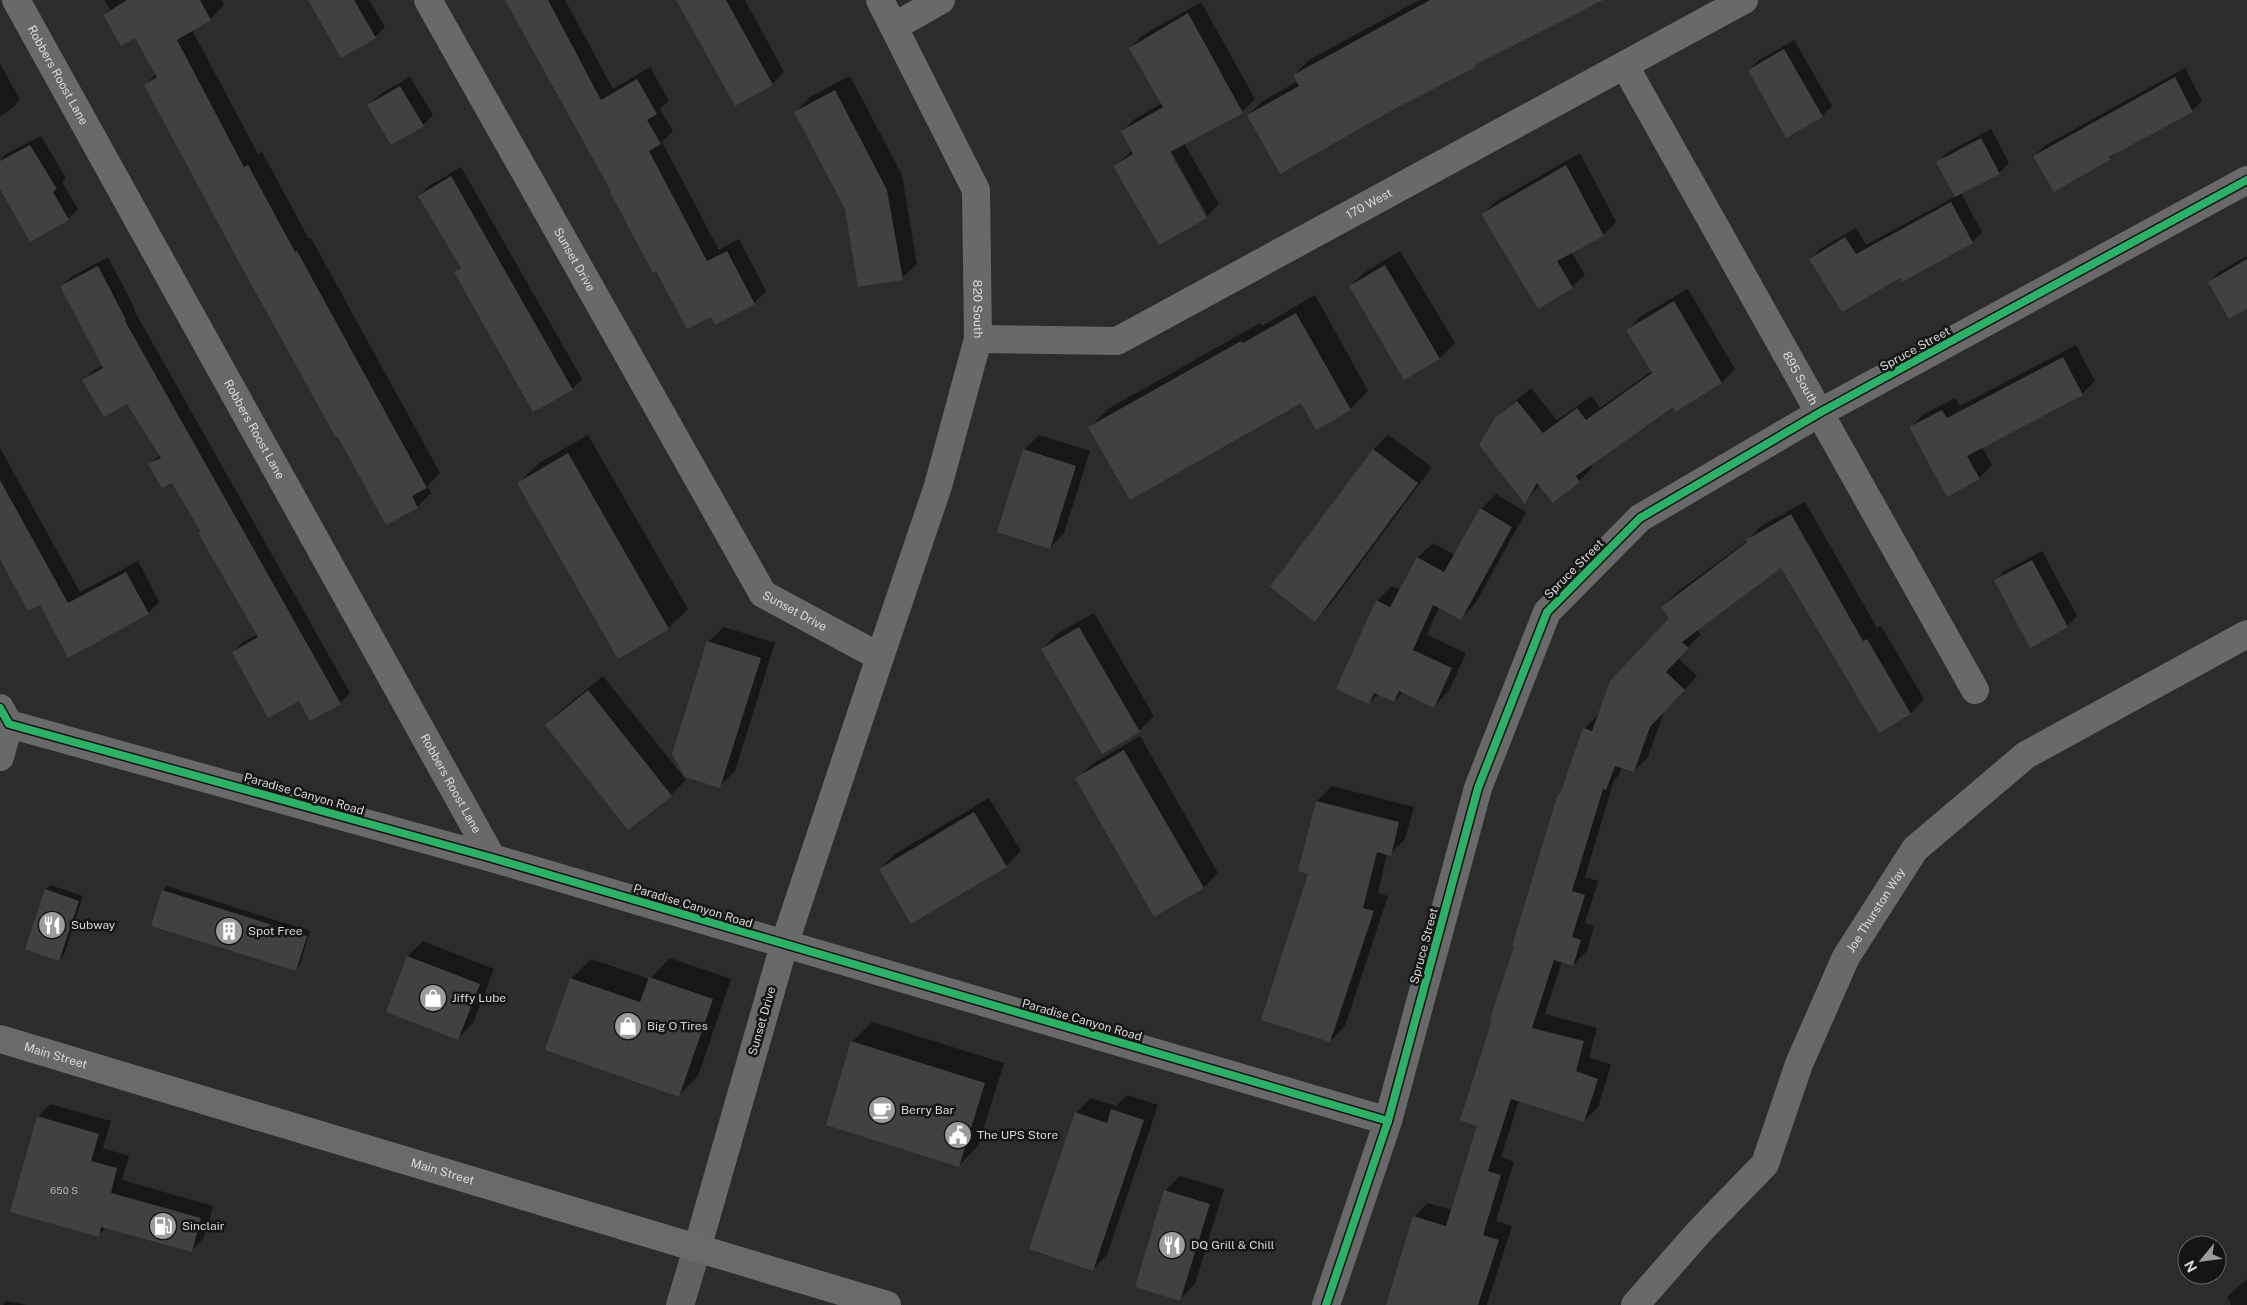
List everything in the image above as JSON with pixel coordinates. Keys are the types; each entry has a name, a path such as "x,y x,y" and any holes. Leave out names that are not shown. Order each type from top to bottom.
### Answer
{"main road":[{"name":"Main Street","path":"0,1039 887,1305"}],"street":[{"name":"Robbers Roost Lane","path":"16,0 492,858"},
{"name":"Sunset Drive","path":"428,0 763,594 880,657 784,945 697,1249"},
{"name":"820 South","path":"880,0 895,26 976,190 978,339 938,486 880,657"},
{"path":"895,26 941,0"},
{"name":"170 West","path":"978,339 1117,341 1744,0"},
{"name":"895 South","path":"1625,66 1821,412 1975,690"},
{"name":"Spruce Street","path":"1326,1305 1388,1121 1478,788 1547,612 1640,518 1821,412 2247,180"},
{"name":"Joe Thurston Way","path":"1636,1305 1699,1232 1764,1164 1799,1064 1846,957 1915,849 2026,755 2247,634"},
{"name":"Paradise Canyon Road","path":"5,716 1388,1121"},
{"path":"0,757 5,716"},
{"path":"680,1305 697,1249"}],"building":[{"path":"127,0 200,0 211,20 177,40 244,167 248,165 427,488 412,496 418,508 386,525 338,437 336,438 144,85 157,77 135,38 121,46 103,15"},
{"path":"308,0 354,0 376,38 341,58"},
{"path":"505,0 548,0 601,100 637,79 657,114 647,120 661,144 649,151 707,261 727,251 755,304 715,325 711,317 687,329 656,271 653,273 611,191"},
{"path":"676,0 726,0 773,85 735,106"},
{"path":"1430,0 1603,0 1475,65 1476,67 1396,108 1280,174 1247,115 1299,86 1293,75"},
{"path":"1188,13 1243,113 1170,152 1207,218 1159,245 1113,166 1133,154 1121,131 1163,107 1129,48"},
{"path":"1784,49 1823,117 1786,138 1748,70"},
{"path":"2175,77 2193,112 2109,157 2111,159 2054,192 2033,156"},
{"path":"400,86 424,126 391,145 367,105"},
{"path":"835,90 887,190 903,280 858,287 845,209 794,112"},
{"path":"1981,138 2000,174 1955,197 1936,162"},
{"path":"30,145 57,189 53,192 69,220 30,242 0,189 0,161"},
{"path":"1566,165 1604,236 1557,261 1573,288 1538,309 1481,214"},
{"path":"451,176 573,390 533,412 454,272 461,268 418,196"},
{"path":"1951,202 1973,243 1902,282 1900,278 1842,312 1809,259 1845,237 1856,254"},
{"path":"2247,259 2247,309 2229,319 2208,282"},
{"path":"1385,265 1440,359 1404,380 1349,286"},
{"path":"98,266 125,321 341,704 310,721 299,701 268,718 232,652 258,637 198,533 201,532 172,483 162,488 148,464 161,458 127,404 104,417 82,380 103,368 60,286"},
{"path":"1674,301 1722,383 1675,412 1673,407 1576,476 1580,482 1553,503 1537,483 1525,504 1479,445 1495,418 1517,401 1543,433 1577,408 1586,420 1652,373 1626,330"},
{"path":"1296,313 1351,410 1316,430 1301,403 1130,500 1088,427 1241,341 1243,343"},
{"path":"2063,357 2083,395 1967,456 1980,479 1947,497 1909,427 1942,410 1947,418"},
{"path":"1023,449 1076,466 1050,549 997,532"},
{"path":"1373,449 1418,483 1315,622 1270,587"},
{"path":"568,453 669,629 618,659 517,483"},
{"path":"0,480 68,603 126,572 149,614 68,658 40,605 28,611 0,559"},
{"path":"1480,508 1512,527 1461,620 1433,605 1413,650 1452,668 1434,708 1399,691 1394,702 1374,693 1369,704 1336,689 1376,600 1390,607 1417,557 1444,572"},
{"path":"1791,514 1863,641 1867,639 1911,714 1879,733 1781,568 1682,642 1689,648 1666,672 1685,690 1650,727 1634,772 1615,766 1606,790 1603,789 1572,891 1585,895 1572,937 1581,940 1573,966 1554,960 1532,1028 1584,1041 1576,1071 1598,1079 1584,1122 1511,1099 1488,1171 1501,1175 1483,1235 1499,1240 1478,1305 1386,1305 1413,1216 1446,1226 1477,1126 1460,1120 1514,947 1512,946 1558,793 1560,794 1583,728 1592,731 1610,681 1669,618 1661,607 1747,542 1746,540"},
{"path":"2032,560 2068,627 2030,648 1994,580"},
{"path":"1079,627 1140,732 1102,754 1041,649"},
{"path":"707,641 761,658 720,788 685,777 672,754"},
{"path":"588,690 672,796 628,830 545,725"},
{"path":"1124,750 1204,888 1154,917 1075,778"},
{"path":"1316,801 1399,822 1391,856 1377,852 1363,908 1374,911 1330,1042 1261,1020 1308,874 1298,871"},
{"path":"974,812 1007,867 911,924 879,869"},
{"name":"Subway","path":"45,889 79,901 59,961 25,949"},
{"name":"Spot Free","path":"162,890 307,936 296,971 151,926"},
{"name":"Jiffy Lube","path":"407,956 480,984 458,1040 386,1012"},
{"name":"Big O Tires","path":"649,977 713,999 679,1097 545,1050 570,978 640,1002"},
{"path":"851,1041 985,1083 959,1167 826,1125"},
{"path":"1111,1109 1144,1120 1093,1271 1029,1249 1075,1112 1107,1123"},
{"path":"37,1116 99,1134 91,1161 117,1168 111,1193 201,1218 192,1252 101,1227 99,1237 10,1212"},
{"name":"DQ Grill & Chill","path":"1164,1190 1210,1204 1180,1301 1135,1287"}],"cycle path":[{"path":"1326,1305 1388,1121 1478,788 1547,612 1640,518 1821,412 2247,180"},
{"path":"0,708 9,724 492,858 1388,1121"}],"place":[{"name":"Subway","path":"52,925"},
{"name":"Spot Free","path":"229,931"},
{"name":"Jiffy Lube","path":"433,998"},
{"name":"Big O Tires","path":"628,1026"},
{"name":"Berry Bar","path":"882,1110"},
{"name":"The UPS Store","path":"958,1135"},
{"name":"Sinclair","path":"163,1226"},
{"name":"DQ Grill & Chill","path":"1172,1245"}]}
